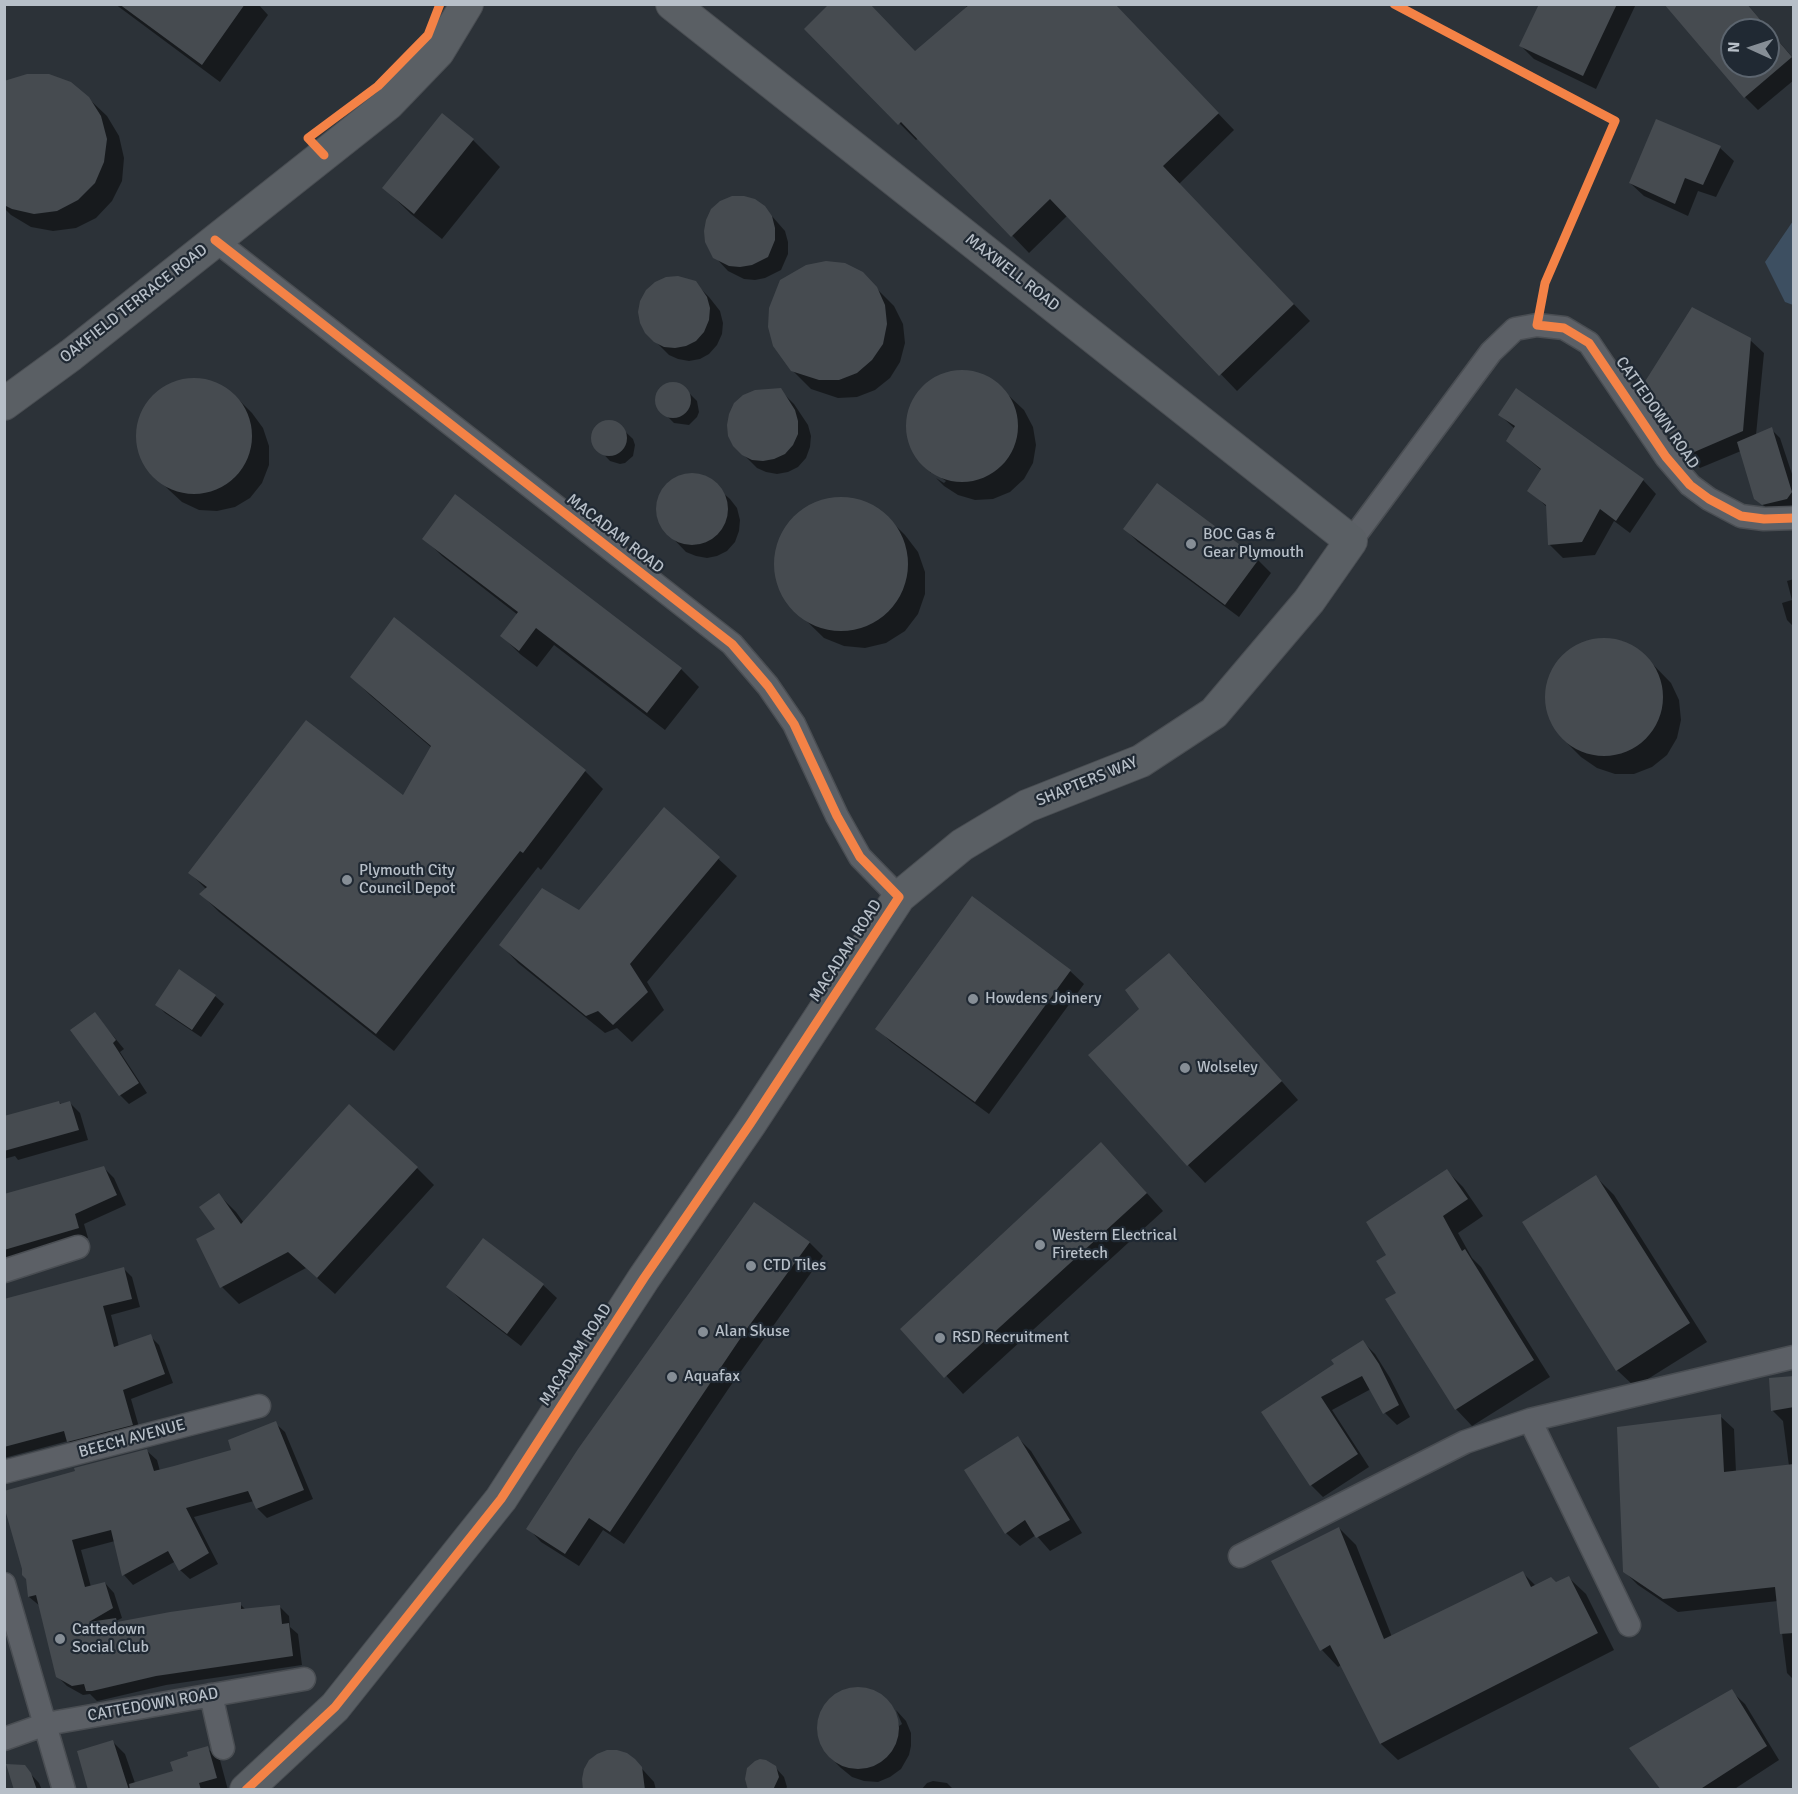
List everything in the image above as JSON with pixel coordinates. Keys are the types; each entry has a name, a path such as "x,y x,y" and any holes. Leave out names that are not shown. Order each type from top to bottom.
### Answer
{"street":[{"name":"OAKFIELD TERRACE ROAD","path":"4,404 71,355 388,104 438,52 467,4"},
{"name":"MAXWELL ROAD","path":"672,4 1351,541"},
{"name":"MACADAM ROAD","path":"215,240 732,644 768,686 794,724 837,816 860,857 899,897 750,1124 644,1278 501,1499 335,1707 246,1790"},
{"name":"CATTEDOWN ROAD","path":"1351,541 1491,352 1515,329 1537,325 1564,328 1588,343 1666,457 1690,485 1709,499 1741,516 1764,519 1794,518"},
{"name":"SHAPTERS WAY","path":"899,897 962,845 1027,806 1141,762 1214,713 1309,601 1351,541"},
{"path":"4,1271 78,1247"},
{"path":"1240,1556 1465,1442 1530,1420 1794,1357"},
{"name":"BEECH AVENUE","path":"4,1472 259,1406"},
{"path":"1530,1420 1629,1625"},
{"path":"4,1584 64,1790"},
{"name":"CATTEDOWN ROAD","path":"4,1739 46,1724 304,1679"},
{"path":"211,1695 223,1748"}],"water":[{"path":"1793,221 1793,305 1785,302 1765,262"}],"building":[{"path":"119,4 245,4 202,65"},
{"path":"829,4 870,4 915,51 970,4 1115,4 1219,113 1163,166 1294,304 1219,376 1050,199 1011,237 901,122 898,125 804,29"},
{"path":"1539,4 1617,4 1583,76 1519,46"},
{"path":"1664,4 1747,4 1759,18 1720,18 1720,70"},
{"path":"1780,43 1792,57 1780,67"},
{"path":"27,74 49,74 71,82 89,97 101,116 107,139 104,162 95,183 78,200 57,211 34,214 4,205 4,81"},
{"path":"1727,78 1767,78 1744,98"},
{"path":"442,113 474,139 414,214 382,188"},
{"path":"1656,119 1721,146 1703,185 1685,178 1675,204 1629,183"},
{"path":"732,196 755,199 765,206 772,216 775,240 768,257 752,265 729,266 713,258 705,242 706,220 711,209 720,201"},
{"path":"826,261 845,263 863,272 877,287 885,305 887,324 883,344 872,360 857,373 839,380 819,380 791,371 773,346 768,327 769,308 780,280 806,265"},
{"path":"678,276 696,281 707,297 710,308 709,320 704,332 696,341 686,346 664,347 654,342 645,333 638,312 640,301 646,290 655,282 666,277"},
{"path":"1692,307 1751,338 1743,431 1685,456 1639,391"},
{"path":"962,370 983,374 1002,386 1014,405 1018,426 1014,447 1002,466 983,478 962,482 941,478 922,466 910,447 906,426 910,405 922,386 941,374"},
{"path":"194,378 216,383 235,395 247,414 252,436 247,458 235,477 216,489 194,494 172,489 153,477 141,458 136,436 141,414 153,395 172,383"},
{"path":"673,382 686,387 691,400 686,413 673,418 660,413 655,400 660,387"},
{"path":"781,388 795,410 798,434 793,445 785,454 763,461 752,460 742,455 733,446 728,436 729,414 734,403 743,395 755,390"},
{"path":"1516,388 1644,479 1616,521 1600,509 1582,542 1548,545 1546,505 1527,491 1541,469 1506,441 1515,426 1498,415"},
{"path":"609,420 622,425 627,438 622,451 609,456 596,451 591,438 596,425"},
{"path":"1772,427 1792,492 1787,499 1762,505 1754,499 1737,442"},
{"path":"692,473 712,479 722,489 728,509 722,529 712,539 692,545 672,539 662,529 656,509 662,489 672,479"},
{"name":"BOC Gas & Gear Plymouth","path":"1157,483 1259,559 1225,605 1123,529"},
{"path":"455,494 682,668 647,713 536,628 519,651 500,636 518,612 422,539"},
{"path":"841,497 866,503 888,517 902,539 908,564 902,589 888,611 866,625 841,631 816,625 794,611 780,589 774,564 780,539 794,517 816,503"},
{"name":"Plymouth City Council Depot","path":"394,617 586,770 523,853 520,851 376,1034 199,894 207,887 188,873 306,720 403,795 431,746 350,677"},
{"path":"1604,638 1627,642 1646,655 1659,674 1663,697 1659,720 1646,739 1627,752 1604,756 1581,752 1562,739 1549,720 1545,697 1549,674 1562,655 1581,642"},
{"path":"664,807 720,857 630,964 648,992 613,1025 598,1011 586,1016 499,945 542,888 579,910"},
{"name":"Howdens Joinery","path":"972,896 1071,970 975,1102 875,1029"},
{"name":"Wolseley","path":"1169,953 1282,1081 1187,1166 1088,1055 1139,1009 1125,990"},
{"path":"179,969 216,995 192,1030 155,1005"},
{"path":"95,1012 116,1040 113,1043 139,1083 119,1096 70,1030"},
{"path":"59,1101 60,1104 70,1101 79,1130 4,1151 4,1116"},
{"path":"349,1104 418,1167 317,1278 288,1252 220,1288 196,1239 215,1229 199,1207 219,1193 241,1224"},
{"name":"Western Electrical Firetech","path":"1101,1142 1147,1193 944,1378 900,1329"},
{"path":"104,1166 117,1195 75,1214 79,1228 4,1250 4,1194"},
{"path":"1447,1169 1468,1199 1443,1216 1462,1251 1465,1249 1534,1360 1455,1410 1385,1299 1396,1293 1376,1261 1386,1255 1366,1222"},
{"path":"1596,1175 1690,1323 1616,1371 1522,1222"},
{"path":"754,1202 810,1242 746,1330 610,1532 589,1518 565,1554 526,1529 578,1449"},
{"path":"483,1238 544,1284 507,1334 446,1287"},
{"path":"124,1267 132,1299 103,1306 114,1347 151,1334 165,1374 123,1390 133,1425 67,1442 64,1431 4,1447 4,1299"},
{"path":"1363,1340 1379,1364 1399,1405 1383,1414 1362,1376 1321,1397 1358,1454 1310,1486 1261,1412 1334,1364 1331,1360"},
{"path":"1794,1376 1794,1407 1771,1411 1769,1378"},
{"path":"1721,1414 1724,1472 1794,1464 1794,1633 1780,1634 1775,1587 1663,1599 1623,1572 1617,1427"},
{"path":"276,1421 304,1490 256,1509 248,1491 186,1508 209,1553 179,1571 168,1551 122,1576 111,1530 72,1540 85,1587 105,1582 113,1608 89,1622 116,1618 117,1622 241,1602 241,1609 280,1605 282,1624 289,1623 293,1656 156,1676 92,1691 86,1691 84,1684 72,1686 56,1677 36,1595 28,1597 26,1579 22,1575 4,1506 4,1491 75,1471 74,1468 147,1449 154,1471 174,1466 231,1450 228,1440"},
{"path":"1018,1436 1070,1520 1036,1538 1025,1520 1005,1534 964,1470"},
{"path":"1339,1527 1384,1639 1523,1571 1531,1587 1551,1577 1556,1582 1569,1576 1598,1633 1380,1744 1330,1645 1320,1651 1271,1561"},
{"path":"858,1687 874,1690 887,1699 896,1712 899,1728 896,1744 887,1757 874,1766 858,1769 842,1766 829,1757 820,1744 817,1728 820,1712 829,1699 842,1690"},
{"path":"1732,1689 1767,1746 1699,1790 1661,1790 1629,1748"},
{"path":"113,1740 129,1790 88,1790 77,1751"},
{"path":"208,1746 217,1778 199,1783 201,1790 130,1790 129,1784 173,1771 170,1762 188,1756 187,1752"},
{"path":"607,1750 627,1753 635,1759 642,1767 645,1790 583,1790 584,1769 589,1760"},
{"path":"760,1759 776,1766 779,1777 773,1790 748,1790 745,1779 747,1768"},
{"path":"6,1764 25,1765 31,1773 37,1790 14,1790"}],"cycle path":[{"path":"324,155 308,138 378,86 428,35 440,4"},
{"path":"1394,4 1615,121 1545,283 1537,325 1564,328 1589,343 1666,457 1690,485 1709,499 1741,516 1764,519 1794,518"},
{"path":"215,240 732,644 768,686 794,724 837,816 860,857 899,897 750,1124 644,1278 501,1499 335,1707 246,1790"}],"place":[{"name":"BOC Gas & Gear Plymouth","path":"1191,544"},
{"name":"Plymouth City Council Depot","path":"347,880"},
{"name":"Howdens Joinery","path":"973,999"},
{"name":"Wolseley","path":"1185,1068"},
{"name":"Western Electrical Firetech","path":"1040,1245"},
{"name":"CTD Tiles","path":"751,1266"},
{"name":"Alan Skuse","path":"703,1332"},
{"name":"RSD Recruitment","path":"940,1338"},
{"name":"Aquafax","path":"672,1377"},
{"name":"Cattedown Social Club","path":"60,1639"}]}
